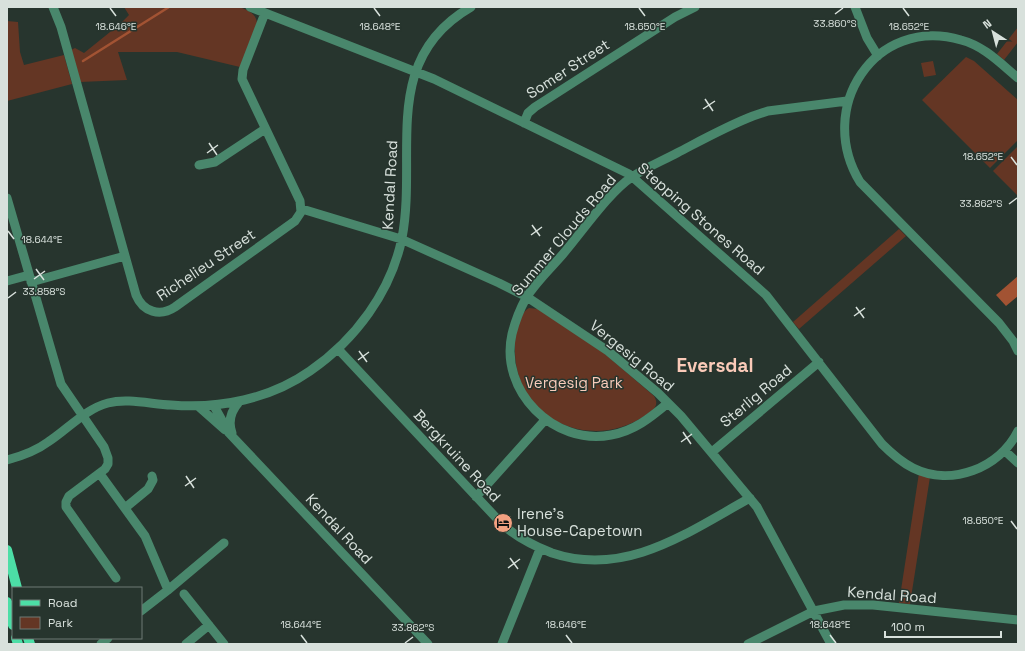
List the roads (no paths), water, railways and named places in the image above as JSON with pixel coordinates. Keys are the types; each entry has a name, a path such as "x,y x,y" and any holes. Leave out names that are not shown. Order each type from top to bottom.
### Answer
{"main road":[{"path":"7,550 17,587"},
{"path":"7,602 12,621"}],"street":[{"name":"Richelieu Street","path":"53,7 61,27 136,295 140,304 152,312 166,312 295,221 300,215 302,209"},
{"name":"Stepping Stones Road","path":"250,7 416,72 632,176 766,295 882,444 904,463 914,468 940,475 969,472 983,467 1004,451 1018,431"},
{"name":"Kendal Road","path":"7,460 39,448 98,407 114,402 199,407 239,402 267,393 294,381 324,361 338,349 357,330 379,297 392,270 401,239 406,205 408,103 416,72 427,48 438,33 471,7"},
{"name":"Somer Street","path":"524,123 528,113 535,106 675,17 695,7"},
{"path":"855,7 867,38 878,56"},
{"path":"265,14 242,75 244,85 300,201 302,209"},
{"path":"1018,78 985,51 969,42 948,37 932,36 915,38 878,56 865,69 855,83 847,101 844,120 844,138 850,162 860,182 999,323 1013,341 1018,351"},
{"name":"Summer Clouds Road","path":"668,403 636,427 610,436 581,435 556,427 545,420 522,394 515,377 511,360 512,335 516,321 527,297 615,193 632,176 753,116 768,111 847,101"},
{"path":"199,165 216,162 265,128"},
{"path":"7,198 9,216 30,279 61,384 83,416 108,458 107,466 100,474 69,496 66,504 67,510 116,578"},
{"name":"Vergesig Road","path":"302,209 401,239 527,297 596,341 668,403 712,452 750,498 763,517 831,644"},
{"path":"7,281 30,279 125,256"},
{"name":"Bergkruine Road","path":"338,349 508,530 540,549 576,560 618,559 653,549 750,498"},
{"name":"Sterlig Road","path":"712,452 819,362"},
{"path":"231,435 230,418 234,407 239,402"},
{"name":"Kendal Road","path":"214,406 231,435"},
{"name":"Kendal Road","path":"199,407 231,435 428,644"},
{"path":"476,496 545,420"},
{"path":"1004,451 1018,462"},
{"path":"100,474 145,536 168,590"},
{"path":"125,508 148,489 153,480 152,476"},
{"path":"142,611 224,544"},
{"path":"502,644 540,549"},
{"path":"184,594 224,644"},
{"name":"Kendal Road","path":"748,644 814,611 844,605 873,605 1018,620"},
{"path":"186,644 209,625"}],"waterway":[{"path":"83,61 169,7"}],"place":[{"name":"Irene's House-Capetown","path":"503,523"}],"district":[{"name":"Eversdal","path":"715,365"}],"park label":[{"name":"Vergesig Park","path":"574,383"}]}
